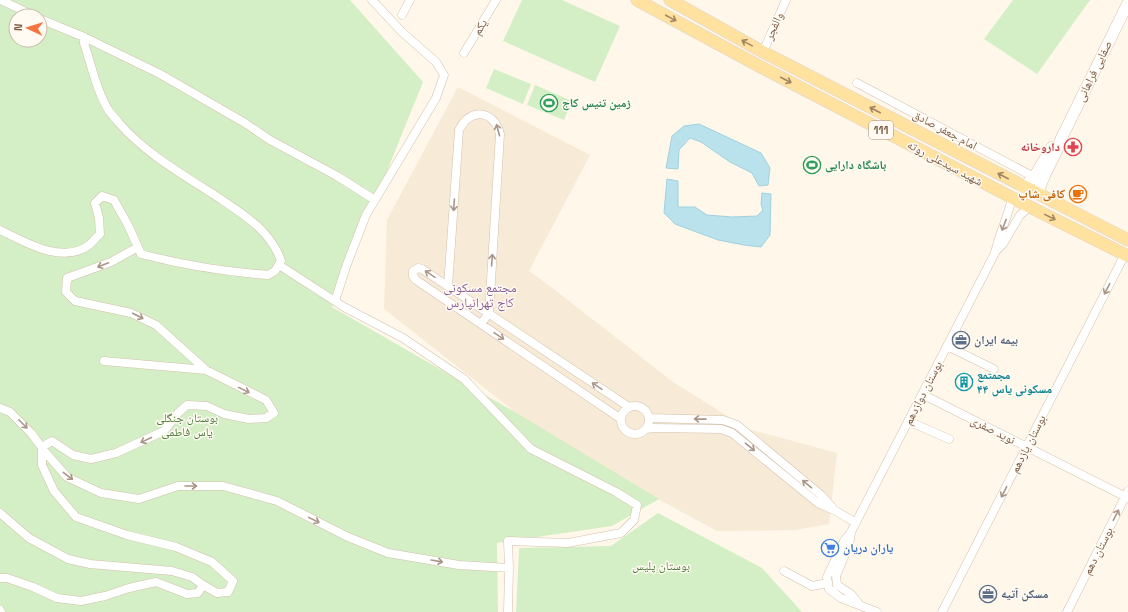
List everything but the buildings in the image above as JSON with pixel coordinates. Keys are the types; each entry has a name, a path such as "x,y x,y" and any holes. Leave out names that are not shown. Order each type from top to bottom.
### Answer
{"main road":[{"name":"شهید سیدعلی روته","path":"636,0 1012,198 1126,255"},
{"name":"شهید سیدعلی روته","path":"670,0 763,52 1128,240"},
{"name":"صفایی فراهانی","path":"1038,194 1040,185 1057,152 1061,139 1125,2"},
{"name":"صفایی فراهانی","path":"1024,187 1034,178 1053,145 1061,139"}],"street":[{"path":"1,0 18,8"},
{"path":"335,301 366,214 436,98 444,75 436,62 402,32 372,0"},
{"path":"402,15 410,0"},
{"name":"یکم","path":"464,53 496,0"},
{"name":"والفجر","path":"763,52 786,0"},
{"path":"48,22 84,36 186,88 245,123 270,140 338,176 375,200"},
{"path":"0,230 36,247 59,253 74,252 89,246 100,234 99,218 95,202 102,196 114,200 128,225 141,254 169,262 268,275 275,271 281,261 278,250 264,232 232,206 157,156 132,137 109,111 98,85 84,43 84,36"},
{"name":"امام جعفر صادق","path":"857,83 1034,178"},
{"path":"448,286 459,130 463,122 469,117 477,114 486,115 493,119 498,126 500,134 489,313 481,324"},
{"name":"بوستان دوازدهم","path":"995,253 997,242 1010,210 1012,198"},
{"name":"بوستان دوازدهم","path":"828,583 827,577 844,541 856,523 995,253 1003,244 1020,215 1030,207"},
{"path":"42,447 52,441 73,455 91,459 116,453 164,431 177,414 187,405 208,406 224,414 249,419 266,418 274,413 266,400 206,370 156,326 131,313 75,301 66,292 66,278 111,262 138,247"},
{"name":"بوستان یازدهم","path":"942,612 1126,255"},
{"path":"278,265 335,301 403,338 464,379 531,449 616,492 637,505 634,520 621,533 568,542 508,541 508,612"},
{"path":"621,419 416,280 413,276 414,271 418,268 422,269 629,407"},
{"path":"947,346 994,369"},
{"path":"104,361 206,370"},
{"name":"نوید صفری","path":"922,394 1127,495"},
{"path":"646,429 649,418 646,411 640,407 633,406 629,407 623,412 621,419 622,426 630,433 637,434 646,429 654,428 721,429 732,433 818,502 856,523"},
{"path":"0,408 10,412 31,433 67,477 101,493 139,499 178,486 223,486 277,501 348,537 388,553 460,565 509,568"},
{"path":"649,418 723,420 737,425 821,495 836,511"},
{"path":"908,421 950,440"},
{"path":"0,514 29,538 68,559 90,564 172,571 192,577 203,586 217,593 228,592 233,582 212,562 176,546 127,535 76,516 54,491 42,465 42,447"},
{"name":"بوستان دهم","path":"1067,612 1127,495"},
{"name":"بوستان دوازدهم","path":"851,532 849,545 836,576 837,585 851,594 860,604"},
{"path":"784,571 812,586 828,583 829,589 841,598 860,604 877,612"},
{"path":"0,578 7,578 57,598 81,601 156,582 187,594 198,593 203,586"}],"shaded area":[{"path":"458,87 590,155 529,271 673,382 748,429 837,453 829,524 795,530 717,531 612,474 515,412 384,309 387,220"}],"green space":[{"name":"بوستان جنگلی یاس فاطمی","path":"0,0 350,0 423,82 332,307 515,412 659,499 612,526 497,543 498,612 0,612"},
{"path":"522,0 562,0 620,26 595,82 503,41"},
{"path":"1013,0 1090,0 1037,74 984,39"},
{"name":"زمین تنیس کاج","path":"494,69 531,84 523,104 486,88"},
{"name":"زمین تنیس کاج","path":"535,85 572,101 564,120 527,105"},
{"name":"بوستان پلیس","path":"658,513 762,568 802,612 516,612 519,548 611,546"}],"water":[{"path":"699,124 761,153 770,168 768,185 759,186 752,173 730,162 701,142 690,138 679,150 678,169 666,168 672,136 684,126"},
{"path":"667,179 678,181 678,207 695,207 707,215 732,217 757,216 763,210 761,204 762,193 771,194 770,235 761,247 718,240 675,224 664,213"}],"place":[{"name":"زمین تنیس کاج","path":"549,103"},
{"name":"داروخانه","path":"1073,147"},
{"name":"باشگاه دارایی","path":"812,165"},
{"name":"کافی شاپ","path":"1078,194"},
{"name":"بیمه ایران","path":"961,340"},
{"name":"مجمتمع مسکونی یاس ۴۴","path":"964,382"},
{"name":"یاران دریان","path":"830,548"},
{"name":"مسکن آتیه","path":"988,594"}],"district":[{"name":"مجتمع مسکونی کاج تهرانپارس","path":"480,294"}]}
